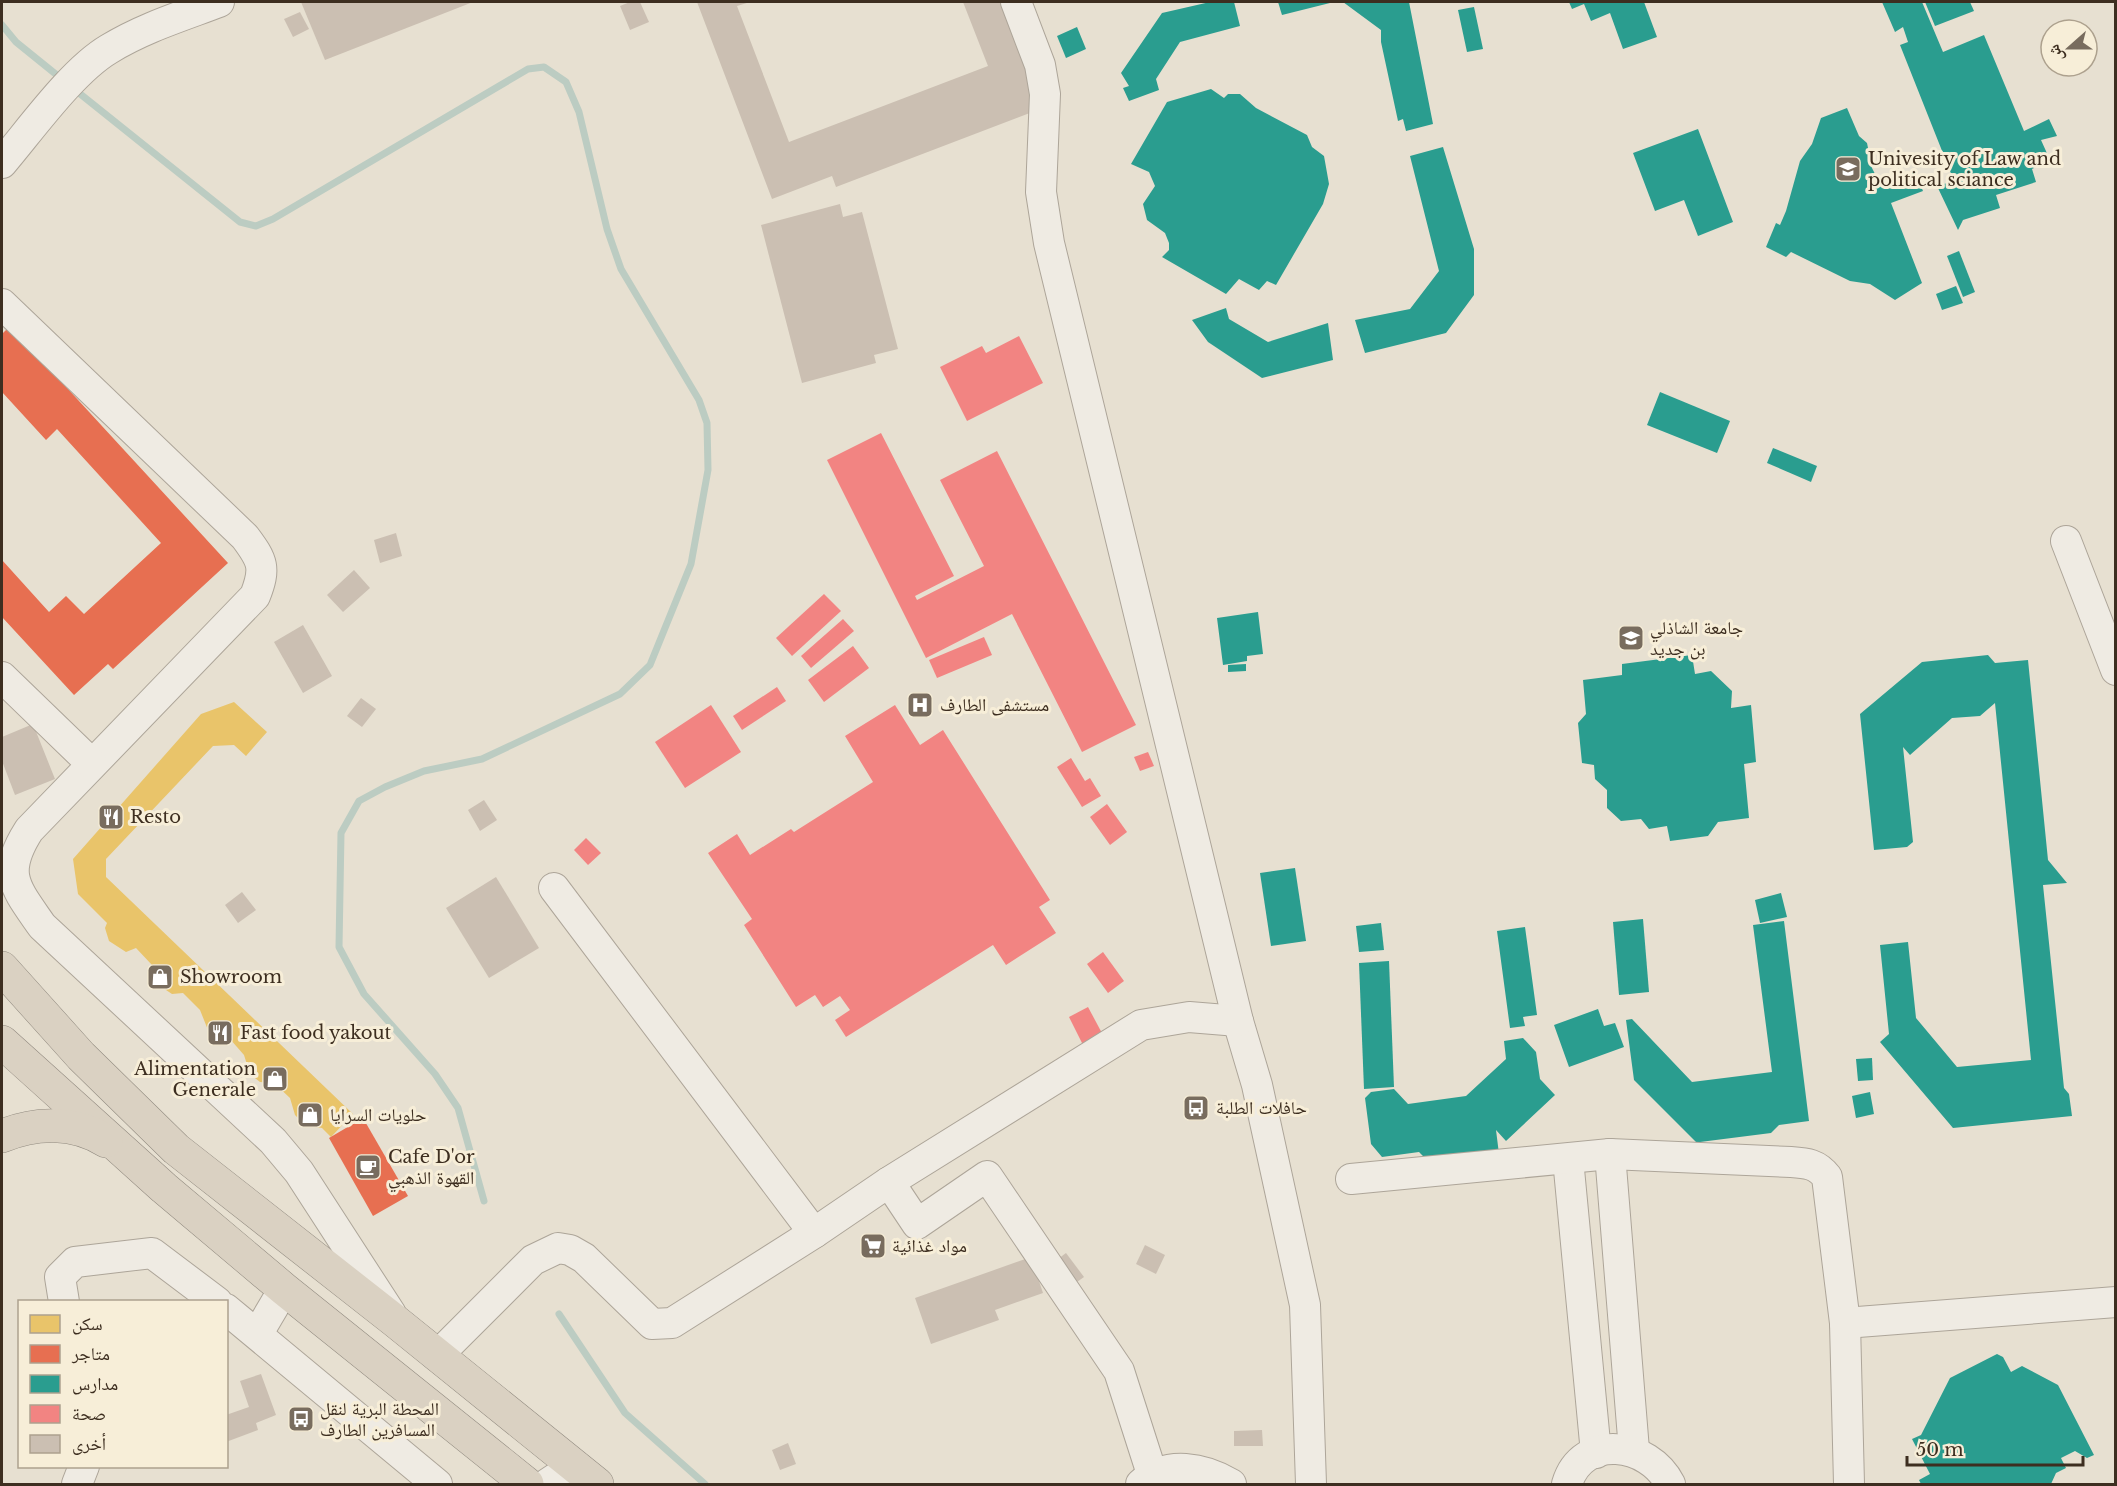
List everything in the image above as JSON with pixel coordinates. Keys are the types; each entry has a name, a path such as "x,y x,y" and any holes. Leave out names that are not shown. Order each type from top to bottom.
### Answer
{"highway":[{"path":"2,968 81,1056 176,1149 395,1321 585,1475"},
{"path":"2,1042 164,1188"},
{"path":"2,1136 19,1128 43,1125 72,1127 104,1139 527,1485"}],"street":[{"path":"2,163 76,75 116,45 143,31 219,2"},
{"path":"1016,2 1040,65 1045,94 1041,192 1049,243 1238,1021 1257,1085 1305,1305 1311,1485"},
{"path":"2,304 245,537 260,557 263,571 255,596 29,830 14,852 13,876 22,897 42,926 273,1141 299,1172 395,1321"},
{"path":"2066,541 2114,660"},
{"path":"2,677 92,764"},
{"path":"554,888 814,1233"},
{"path":"437,1356 533,1260 558,1248 570,1250 584,1258 652,1324 663,1326 672,1323 814,1233 889,1182 1141,1025 1189,1017 1238,1021"},
{"path":"1610,1155 1634,1450"},
{"path":"1351,1179 1610,1155 1810,1163 1820,1169 1827,1177 1845,1323 1849,1485"},
{"path":"1568,1159 1596,1453"},
{"path":"889,1182 917,1224 987,1176 1119,1371 1147,1481 1166,1471 1188,1468 1210,1472 1231,1485"},
{"path":"64,1300 60,1277 75,1262 152,1253 214,1300"},
{"path":"258,1333 285,1289"},
{"path":"1845,1323 2115,1302"},
{"path":"228,1310 258,1333 437,1485"},
{"path":"1567,1485 1580,1463 1596,1453 1615,1448 1634,1450 1651,1459 1664,1473 1670,1485"},
{"path":"77,1485 84,1468"},
{"path":"547,1485 585,1475"}],"building: سكن":[{"path":"234,702 267,732 246,756 234,745 213,746 106,859 106,877 353,1114 331,1137 322,1128 305,1125 295,1115 290,1098 274,1083 260,1082 250,1074 244,1055 230,1039 220,1042 210,1035 200,1010 183,993 172,994 160,986 152,965 136,948 126,952 109,941 105,928 107,923 78,894 73,859 201,714"}],"building: متاجر":[{"path":"10,326 228,563 113,669 108,664 74,695 2,617 2,560 49,612 66,596 84,614 161,543 57,429 46,440 2,392 2,334"},
{"name":"Cafe D'or القهوة الذهبي","path":"363,1118 408,1196 373,1216 329,1138"}],"building: مدارس":[{"path":"1210,2 1234,2 1240,26 1180,42 1156,79 1159,90 1129,101 1123,88 1129,86 1121,73 1162,13"},
{"path":"1278,2 1334,2 1282,15"},
{"path":"1343,2 1409,2 1433,124 1406,131 1403,119 1398,121 1381,42 1381,30"},
{"path":"1569,2 1644,2 1657,37 1623,49 1610,13 1591,21 1584,4 1572,9"},
{"path":"1882,2 1922,2 1943,52 1984,35 2024,131 2049,119 2057,136 2041,140 2050,160 2032,169 2036,182 1996,195 2000,208 1963,220 1958,230 1937,186 1954,181 1900,45 1908,42 1903,27 1895,32"},
{"path":"1925,2 1970,2 1974,11 1935,26"},
{"path":"1474,7 1483,49 1467,52 1458,10"},
{"path":"1077,27 1086,49 1066,58 1057,36"},
{"path":"1211,89 1224,98 1228,94 1240,94 1256,108 1307,135 1312,147 1324,156 1329,184 1323,204 1276,285 1267,281 1259,290 1239,279 1226,294 1162,257 1169,250 1169,243 1165,233 1147,220 1143,204 1155,186 1149,172 1131,164 1167,102"},
{"path":"1847,108 1859,136 1867,143 1872,168 1881,186 1915,172 1923,191 1891,203 1922,283 1895,300 1870,284 1850,281 1791,252 1786,257 1766,247 1776,223 1780,225 1786,211 1800,161 1812,144 1821,118"},
{"path":"1698,129 1733,222 1698,236 1684,200 1655,211 1633,153"},
{"path":"1443,147 1474,249 1474,295 1446,333 1365,353 1355,320 1410,309 1439,271 1410,156"},
{"path":"1959,251 1975,292 1963,297 1947,256"},
{"path":"1956,286 1963,303 1942,310 1936,294"},
{"path":"1226,308 1229,319 1268,342 1328,323 1333,360 1262,378 1208,342 1192,320"},
{"path":"1660,392 1730,421 1717,453 1647,425"},
{"path":"1773,448 1817,466 1811,482 1767,463"},
{"path":"1258,612 1263,654 1247,656 1247,661 1223,665 1217,618"},
{"path":"1692,655 1695,674 1711,671 1732,691 1731,708 1751,705 1756,762 1744,764 1749,818 1718,822 1708,836 1670,841 1667,826 1649,829 1641,819 1621,821 1607,808 1607,790 1595,779 1594,765 1582,763 1578,723 1586,714 1583,680 1622,675 1622,664"},
{"path":"1988,655 1995,663 2028,660 2048,860 2067,883 2043,885 2064,1088 2069,1094 2072,1116 1953,1128 1880,1042 1889,1034 1880,945 1908,942 1916,1018 1957,1067 2031,1060 1995,703 1980,716 1952,718 1910,755 1903,747 1913,842 1907,847 1874,850 1860,714 1922,662"},
{"path":"1246,664 1246,671 1228,672 1228,665"},
{"path":"1295,868 1306,941 1271,946 1260,873"},
{"path":"1781,893 1787,917 1760,923 1755,900"},
{"path":"1643,919 1649,992 1619,995 1613,922"},
{"path":"1784,921 1809,1121 1779,1125 1771,1133 1698,1144 1634,1080 1626,1020 1632,1019 1692,1082 1772,1072 1753,925"},
{"path":"1381,923 1384,950 1359,952 1356,926"},
{"path":"1525,927 1537,1015 1523,1017 1525,1026 1510,1028 1497,931"},
{"path":"1389,961 1394,1087 1364,1089 1359,963"},
{"path":"1598,1009 1604,1026 1615,1023 1624,1047 1569,1067 1554,1025"},
{"path":"1523,1038 1536,1052 1540,1079 1555,1095 1506,1141 1496,1130 1499,1154 1431,1164 1419,1152 1382,1157 1371,1144 1365,1098 1371,1092 1394,1089 1408,1104 1466,1096 1506,1059 1504,1041"},
{"path":"1872,1058 1873,1080 1858,1081 1856,1059"},
{"path":"1870,1092 1874,1114 1856,1118 1852,1096"},
{"path":"1997,1354 2003,1357 2011,1372 2022,1366 2058,1385 2094,1455 2087,1458 2075,1451 2061,1458 2066,1468 2056,1473 2051,1484 1921,1484 1919,1480 1930,1474 1912,1439 1921,1435 1950,1378"}],"building: صحة":[{"path":"1019,336 1043,383 967,421 940,367 982,346 986,353"},
{"path":"881,433 954,576 915,596 917,600 984,566 940,480 997,451 1136,725 1082,752 1012,614 926,658 827,460"},
{"path":"824,594 841,611 792,656 776,638"},
{"path":"843,619 854,631 811,668 801,656"},
{"path":"984,637 992,655 937,678 929,660"},
{"path":"853,646 869,668 824,702 808,680"},
{"path":"777,687 786,701 742,730 733,716"},
{"path":"711,705 741,752 685,788 655,742"},
{"path":"895,705 920,745 943,730 1050,900 1039,907 1056,933 1006,965 993,945 846,1037 835,1020 850,1010 840,996 823,1007 815,995 796,1007 744,925 752,919 708,853 737,834 750,855 791,829 794,832 873,782 845,736"},
{"path":"1148,752 1154,766 1140,771 1134,757"},
{"path":"1071,758 1085,781 1090,778 1101,796 1082,807 1057,767"},
{"path":"1107,804 1127,832 1110,845 1090,817"},
{"path":"586,838 601,853 588,865 574,850"},
{"path":"1103,952 1124,981 1108,993 1087,964"},
{"path":"1088,1007 1103,1035 1083,1045 1069,1017"}],"building: أخرى":[{"path":"301,2 473,2 325,60"},
{"path":"630,2 640,2 649,22 630,30 620,6"},
{"path":"697,2 750,2 737,6 789,142 988,66 963,2 1002,2 1043,108 836,187 832,176 772,199"},
{"path":"300,12 309,29 293,37 284,19"},
{"path":"840,204 843,217 862,212 898,349 874,355 876,363 802,383 761,225"},
{"path":"396,533 402,556 380,563 374,540"},
{"path":"354,570 370,588 343,612 327,595"},
{"path":"303,625 332,676 303,693 274,642"},
{"path":"361,698 376,709 362,727 347,716"},
{"path":"33,724 55,779 15,795 2,761 2,737"},
{"path":"484,800 497,820 480,831 468,810"},
{"path":"496,877 539,948 489,978 446,908"},
{"path":"242,892 256,910 238,923 225,905"},
{"path":"1145,1245 1165,1255 1156,1274 1136,1264"},
{"path":"1066,1253 1084,1277 1067,1289 1050,1265"},
{"path":"1031,1257 1043,1293 995,1310 999,1320 931,1344 915,1298"},
{"path":"261,1374 276,1415 256,1423 258,1430 228,1441 228,1414 249,1407 240,1381"},
{"path":"1262,1430 1263,1446 1234,1446 1234,1431"},
{"path":"788,1443 796,1464 780,1470 772,1450"}],"waterway":[{"path":"2,25 16,42 63,80"},
{"path":"74,89 240,222 256,226 273,219 528,69 544,67 566,82 579,112 607,229 621,269 699,400 707,423 708,470 691,564 650,665 620,694 482,759 424,771 385,787 359,801 341,833 339,947 364,994 435,1074 458,1108 484,1201"},
{"path":"559,1314 625,1413 705,1484"}],"place":[{"name":"Univesity of Law and political sciance","path":"1848,169"},
{"name":"جامعة الشاذلي بن جديد","path":"1631,638"},
{"name":"مستشفى الطارف","path":"920,705"},
{"name":"Resto","path":"111,817"},
{"name":"Showroom","path":"160,977"},
{"name":"Fast food yakout","path":"220,1033"},
{"name":"Alimentation Generale","path":"275,1079"},
{"name":"حافلات الطلبة","path":"1196,1108"},
{"name":"حلويات السرايا","path":"310,1115"},
{"name":"Cafe D'or القهوة الذهبي","path":"368,1167"},
{"name":"مواد غذائية","path":"873,1246"},
{"name":"المحطة البرية لنقل المسافرين الطارف","path":"301,1419"}]}
